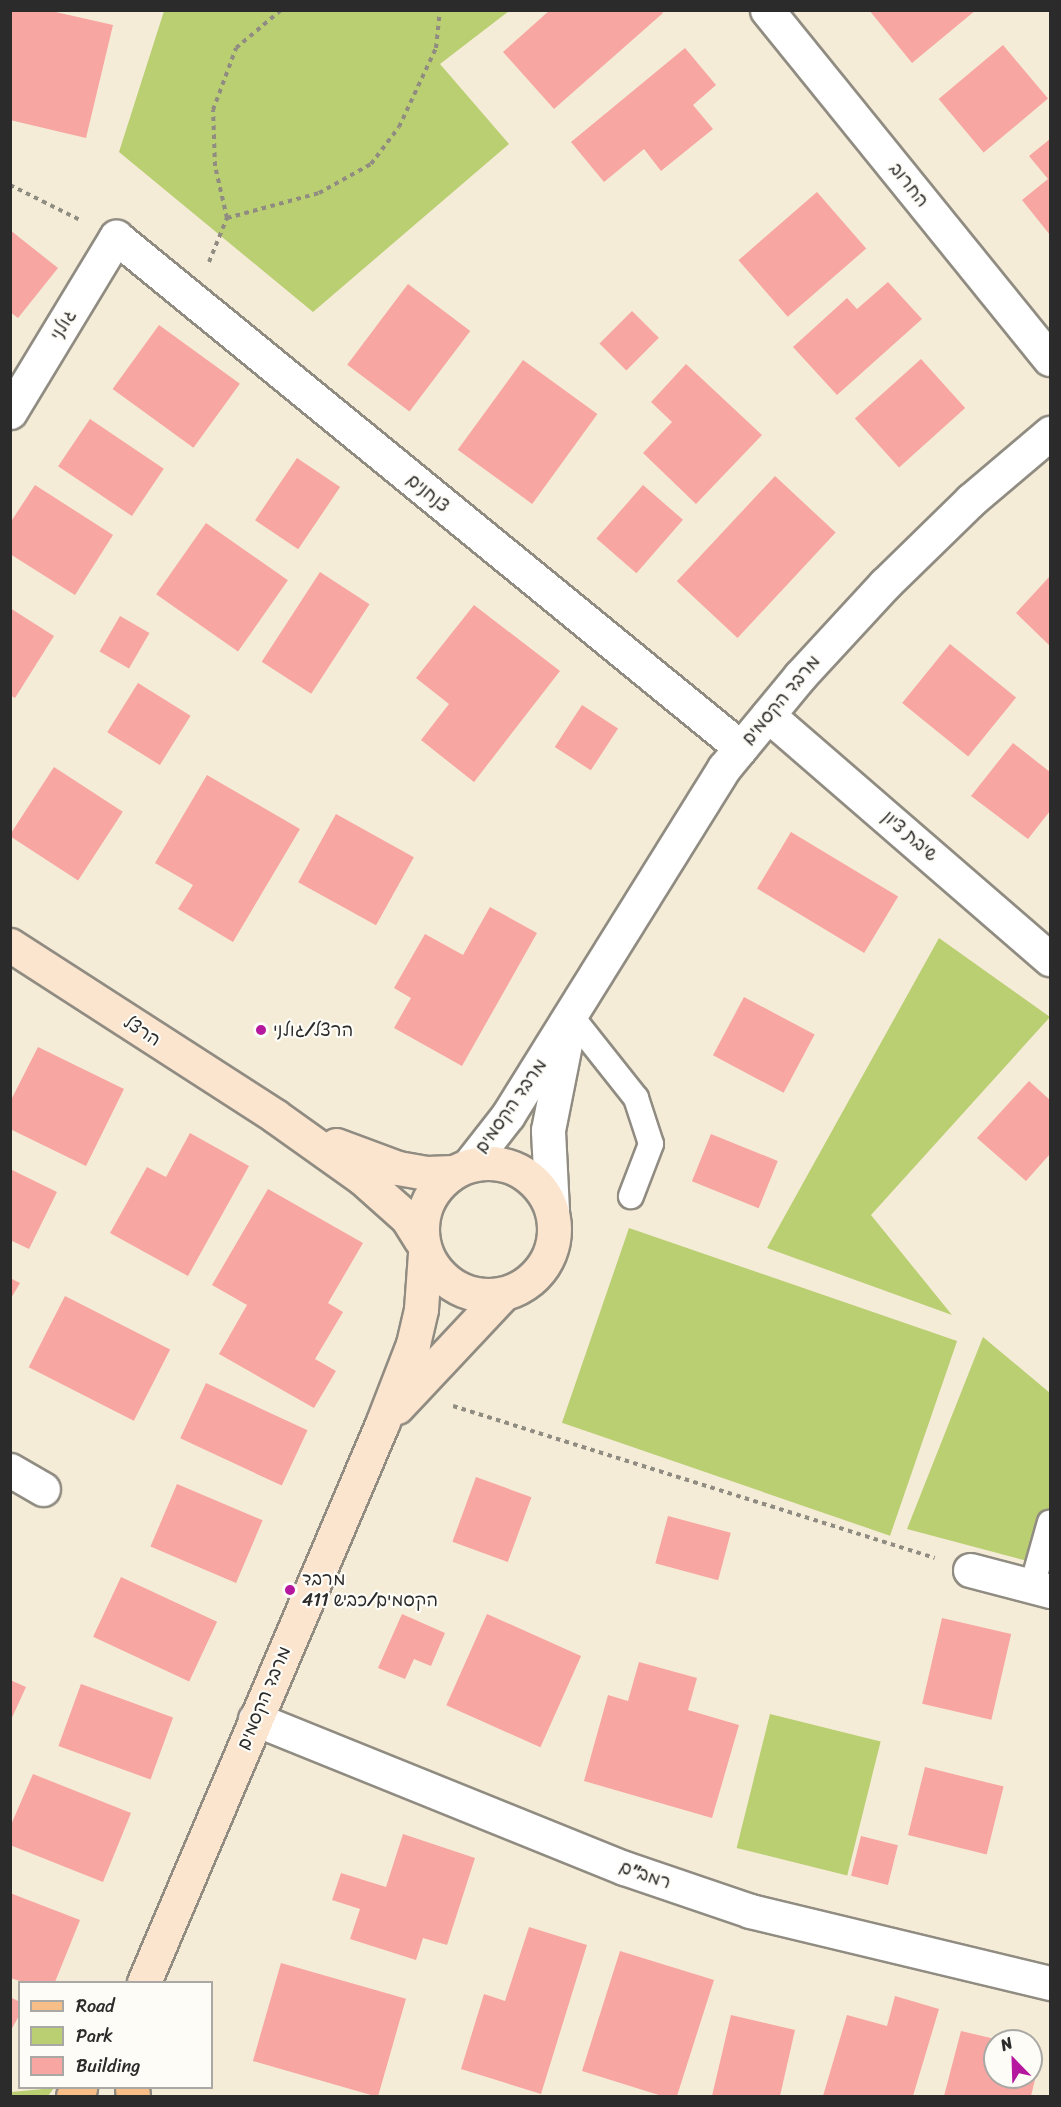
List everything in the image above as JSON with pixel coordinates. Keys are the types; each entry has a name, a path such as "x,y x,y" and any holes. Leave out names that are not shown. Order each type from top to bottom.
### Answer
{"street":[{"name":"החרוב","path":"767,10 1050,359"},
{"name":"צנחנים","path":"116,237 741,748"},
{"name":"גולני","path":"10,412 116,237"},
{"name":"מרבד הקסמים","path":"461,1168 508,1115 571,1016 602,962 741,748 885,584 971,500 1050,433"},
{"name":"שיבת ציון","path":"768,715 1050,959"},
{"name":"הרצל","path":"10,945 274,1116 362,1178 407,1218 423,1246"},
{"name":"מרבד הקסמים","path":"552,1210 548,1130 571,1016"},
{"name":"הרצל","path":"274,1116 316,1137 398,1168 427,1173 461,1168"},
{"path":"490,1162 511,1166 529,1176 544,1191 552,1210 555,1231 545,1262 523,1285 503,1294 465,1292 448,1283 423,1246 427,1201 461,1168 490,1162"},
{"name":"מרבד הקסמים","path":"146,1980 382,1424 413,1344 421,1309 423,1246"},
{"name":"מרבד הקסמים","path":"382,1424 503,1294"},
{"path":"10,1470 43,1489"},
{"path":"970,1570 1041,1588"},
{"name":"רמב\"ם","path":"255,1719 624,1868 750,1911 1050,1983"}],"lane":[{"path":"571,1016 636,1098 651,1144 631,1196"},
{"path":"1041,1588 1050,1522"}],"path":[{"path":"194,301 226,218 215,166 213,110 236,48 281,10"},
{"path":"226,218 319,193 371,164 399,127 436,48 440,10"},
{"path":"10,184 116,237"},
{"path":"410,1392 970,1570"}],"green space":[{"path":"164,11 509,11 440,64 509,144 313,312 119,152"},
{"path":"939,938 1050,1017 871,1215 952,1315 767,1248"},
{"path":"629,1228 957,1341 890,1536 562,1423"},
{"path":"983,1337 1050,1393 1050,1567 907,1529"},
{"path":"770,1714 881,1742 847,1875 737,1848"},
{"path":"53,2089 48,2096 11,2096 11,2092"}],"building":[{"path":"10,10 47,10 113,25 86,138 10,120"},
{"path":"550,10 661,10 663,13 554,109 503,52"},
{"path":"869,10 976,10 912,63"},
{"path":"1003,45 1048,99 984,153 939,99"},
{"path":"685,48 716,85 693,105 713,129 661,171 644,149 604,182 571,142"},
{"path":"1050,139 1050,235 1022,200 1048,179 1029,156"},
{"path":"817,192 866,249 788,317 739,260"},
{"path":"10,230 58,268 18,318 10,312"},
{"path":"888,282 922,319 837,395 793,347 847,298 857,309"},
{"path":"408,284 470,331 410,412 347,365"},
{"path":"632,311 659,338 626,370 599,344"},
{"path":"159,325 240,384 193,448 113,389"},
{"path":"921,359 965,408 899,468 855,419"},
{"path":"523,360 597,414 532,504 458,450"},
{"path":"686,364 762,435 696,504 643,453 672,422 651,402"},
{"path":"90,419 164,469 132,516 58,466"},
{"path":"297,458 340,487 298,549 255,520"},
{"path":"775,476 836,533 737,638 677,581"},
{"path":"35,485 113,535 75,595 10,554 10,523"},
{"path":"643,485 683,520 636,573 596,539"},
{"path":"206,523 288,580 238,652 156,594"},
{"path":"320,572 369,604 311,694 262,662"},
{"path":"1050,576 1050,646 1016,613"},
{"path":"474,605 560,671 474,782 421,740 449,704 416,678"},
{"path":"10,608 54,636 15,698 10,695"},
{"path":"120,616 149,633 129,669 100,652"},
{"path":"950,644 1016,697 968,757 902,703"},
{"path":"138,683 191,716 160,765 107,732"},
{"path":"582,705 618,728 591,770 555,747"},
{"path":"1013,743 1050,772 1050,811 1028,839 971,796"},
{"path":"54,767 123,812 78,880 10,836"},
{"path":"207,775 300,829 233,942 178,909 193,885 155,863"},
{"path":"336,814 414,857 376,925 298,882"},
{"path":"791,832 898,896 864,953 757,889"},
{"path":"490,907 537,933 462,1066 394,1028 411,998 394,988 425,934 463,955"},
{"path":"744,997 815,1035 784,1093 713,1055"},
{"path":"38,1047 124,1089 86,1166 10,1129 10,1102"},
{"path":"1029,1081 1050,1100 1050,1154 1026,1181 977,1138"},
{"path":"190,1133 249,1166 188,1276 110,1233 147,1167 166,1177"},
{"path":"711,1134 778,1161 759,1208 692,1181"},
{"path":"10,1169 57,1192 29,1249 10,1240"},
{"path":"268,1189 363,1243 328,1303 343,1312 315,1359 336,1371 314,1408 219,1354 247,1305 212,1285"},
{"path":"10,1278 20,1283 10,1300"},
{"path":"65,1296 170,1350 134,1421 29,1367"},
{"path":"206,1383 308,1430 282,1486 180,1438"},
{"path":"476,1477 531,1497 508,1562 452,1542"},
{"path":"177,1484 263,1520 236,1583 150,1547"},
{"path":"668,1516 731,1533 718,1580 655,1563"},
{"path":"121,1577 217,1622 189,1682 93,1637"},
{"path":"402,1614 445,1633 431,1666 414,1659 405,1679 378,1668"},
{"path":"487,1614 581,1656 540,1747 446,1705"},
{"path":"942,1618 1011,1634 991,1720 922,1704"},
{"path":"639,1662 697,1678 688,1710 739,1725 712,1818 584,1781 608,1695 628,1701"},
{"path":"10,1680 26,1687 10,1722"},
{"path":"81,1684 173,1718 151,1780 58,1746"},
{"path":"925,1767 1004,1787 987,1855 908,1835"},
{"path":"33,1774 131,1813 103,1882 10,1845 10,1827"},
{"path":"403,1834 475,1858 447,1945 423,1938 416,1960 350,1939 360,1909 332,1900 341,1873 386,1887"},
{"path":"861,1836 898,1845 888,1885 851,1876"},
{"path":"10,1893 80,1920 55,1981 20,1981 10,1978"},
{"path":"529,1927 587,1945 541,2094 461,2069 484,1994 505,2001"},
{"path":"620,1951 714,1980 677,2096 662,2096 582,2071"},
{"path":"281,1963 406,1999 378,2096 253,2061"},
{"path":"895,1996 939,2009 913,2096 823,2096 847,2015 887,2026"},
{"path":"10,1997 18,2001 18,2018 10,2032"},
{"path":"731,2015 795,2030 780,2096 712,2096"},
{"path":"961,2031 983,2036 983,2089 1033,2089 1031,2096 944,2096"}],"place":[{"name":"הרצל/גולני","path":"261,1030"},
{"name":"מרבד הקסמים/כביש 411","path":"290,1590"}]}
